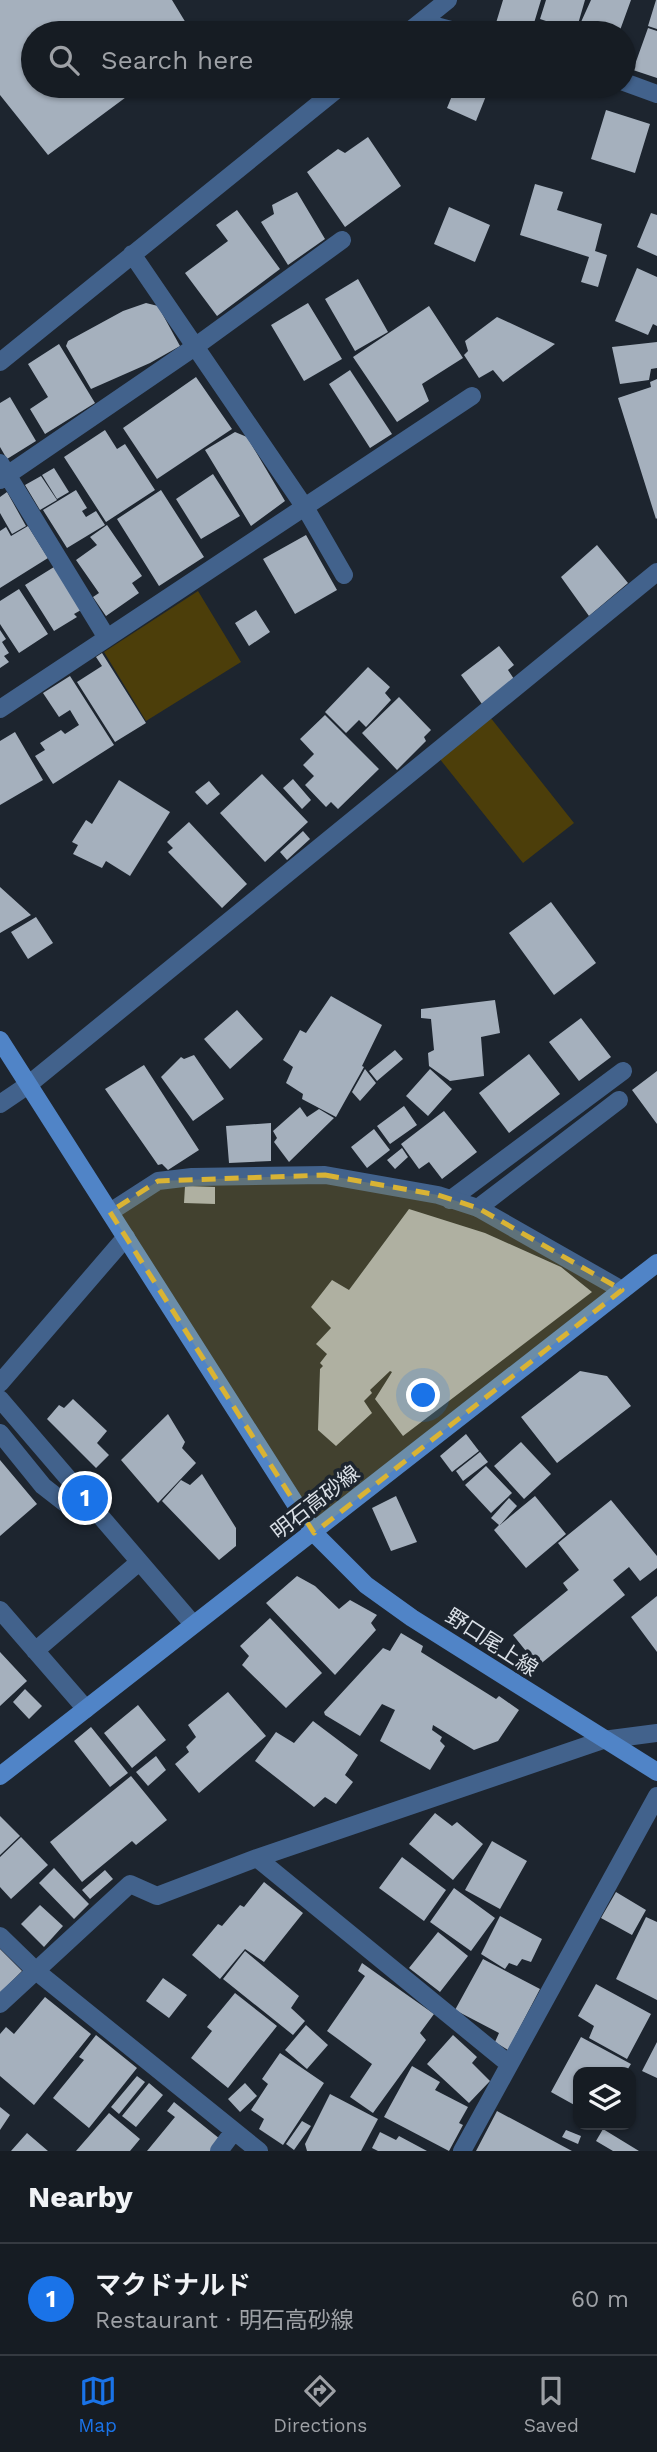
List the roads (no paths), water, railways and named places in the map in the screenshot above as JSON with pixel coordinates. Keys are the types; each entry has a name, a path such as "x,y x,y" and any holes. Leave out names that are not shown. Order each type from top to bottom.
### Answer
{"main road":[{"name":"野口尾上線","path":"0,1040 314,1533 366,1586 603,1740 657,1772"},
{"name":"明石高砂線","path":"0,1776 657,1263"}],"street":[{"path":"422,21 448,0"},
{"path":"636,86 657,94"},
{"path":"0,362 326,98"},
{"path":"107,638 3,472 196,346 342,240"},
{"path":"132,254 306,509 344,575"},
{"path":"0,709 306,509 472,396"},
{"path":"0,1104 28,1085 657,572"},
{"path":"450,1200 624,1072"},
{"path":"478,1208 619,1100"},
{"path":"110,1212 158,1181 326,1175 438,1195 478,1208 622,1290"},
{"path":"0,1383 126,1237"},
{"path":"0,1399 193,1624"},
{"path":"0,1433 43,1486 70,1507 91,1507"},
{"path":"35,1651 138,1563"},
{"path":"0,1611 86,1709"},
{"path":"0,2004 131,1884 157,1896 257,1858 603,1740 657,1733"},
{"path":"462,2151 657,1796"},
{"path":"257,1858 509,2064"},
{"path":"0,1936 36,1971 259,2151"},
{"path":"219,2151 234,2131"}],"place":[{"name":"マクドナルド","path":"85,1498"}]}
